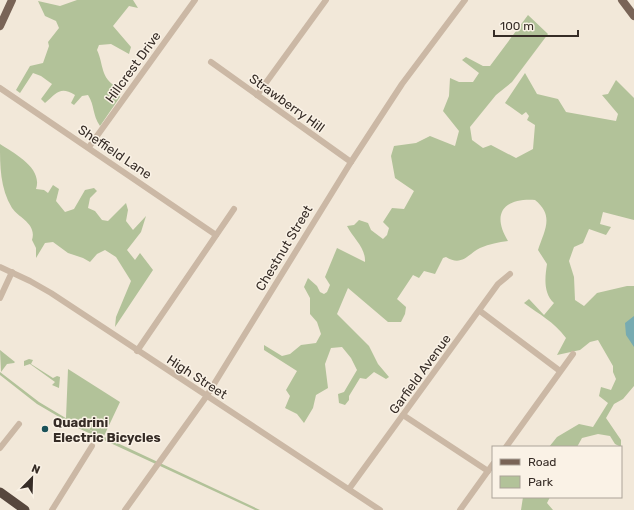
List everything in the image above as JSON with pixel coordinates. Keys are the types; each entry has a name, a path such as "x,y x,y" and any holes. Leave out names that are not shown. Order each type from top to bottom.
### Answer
{"highway":[{"path":"0,492 25,510"}],"main road":[{"path":"0,26 12,0"},
{"path":"622,0 634,16"}],"street":[{"name":"Hillcrest Drive","path":"89,147 195,0"},
{"path":"257,95 326,0"},
{"name":"Chestnut Street","path":"125,510 206,397 351,162 415,65 464,0"},
{"name":"Strawberry Hill","path":"211,62 351,162"},
{"name":"Sheffield Lane","path":"0,88 89,147 216,235"},
{"path":"137,351 234,209"},
{"name":"High Street","path":"0,267 51,293 206,397 350,489 380,510"},
{"path":"0,298 12,272"},
{"name":"Garfield Avenue","path":"350,489 499,284 510,274"},
{"path":"480,311 560,372"},
{"path":"507,446 573,354"},
{"path":"403,415 488,471"},
{"path":"0,448 19,424"},
{"path":"52,510 92,446"},
{"path":"460,510 492,465"}],"green space":[{"path":"77,0 133,0 138,8 129,6 113,26 131,47 129,54 111,44 99,45 97,50 103,71 108,80 117,87 120,97 100,126 88,95 82,96 74,105 71,103 75,95 70,92 62,91 45,103 41,99 52,84 41,76 33,73 20,93 16,90 30,66 43,63 49,46 48,42 59,28 56,21 45,16 38,1 60,6"},
{"path":"528,15 548,34 512,82 496,95 470,127 472,140 483,148 491,145 516,158 533,149 535,125 527,120 529,116 526,112 522,115 505,103 525,73 537,94 558,99 566,112 616,121 618,114 602,95 608,94 616,80 634,98 634,220 603,212 600,224 611,227 606,235 589,229 583,243 574,247 569,261 574,277 575,300 584,306 597,293 627,286 634,286 634,386 623,399 614,404 606,418 621,440 621,446 615,444 610,436 598,434 582,438 578,446 550,446 557,437 579,424 593,427 608,403 599,396 601,387 611,390 616,379 613,372 613,366 598,340 590,342 580,350 557,355 566,338 551,323 524,303 529,299 544,315 554,303 550,299 546,290 545,279 547,264 538,250 545,230 545,212 535,200 515,202 508,205 504,209 501,215 501,222 503,231 508,241 494,243 480,248 461,260 456,261 446,257 443,258 435,274 424,271 419,278 413,275 397,299 406,307 405,314 401,322 388,322 348,288 337,314 369,346 378,364 389,377 386,379 374,372 366,379 360,378 345,405 339,403 338,394 344,392 357,370 351,358 342,347 331,348 325,364 328,388 316,395 313,408 304,423 297,414 285,408 290,396 286,390 297,371 264,350 264,345 282,356 290,354 301,345 316,343 321,334 317,322 310,314 310,298 304,287 308,278 317,286 320,292 324,294 327,292 330,285 325,277 337,248 365,262 365,257 361,248 347,226 354,225 359,220 368,223 371,230 383,239 387,235 389,228 383,222 392,208 404,209 414,191 395,178 391,156 394,146 416,143 430,136 455,146 459,131 443,111 449,96 450,78 459,82 473,82 479,73 462,60 466,57 483,66 490,66"},
{"path":"0,144 20,157 32,168 37,181 36,189 44,190 48,193 53,185 59,189 56,201 65,212 74,209 85,190 94,188 97,191 90,198 88,208 95,211 102,220 108,221 126,203 128,210 126,221 133,230 146,216 141,232 127,250 135,260 140,253 153,270 115,327 116,317 131,281 116,257 105,250 97,254 90,262 68,253 53,242 45,243 36,258 36,248 32,240 33,234 30,225 15,212 5,193 1,169"},
{"path":"0,350 15,362 7,364 1,372"},
{"path":"29,359 33,360 31,364 53,378 57,376 60,377 59,388 52,385 55,382 30,364 24,366 24,361"},
{"path":"68,369 120,402 104,436 79,425 260,510 255,510 78,428 37,404 0,375 0,372 39,402 69,420 66,418"},
{"path":"523,498 550,498 547,503 553,510 521,510"}],"water":[{"path":"634,316 634,347 626,335 625,323"}],"place":[{"name":"Quadrini Electric Bicycles","path":"45,429"}]}
